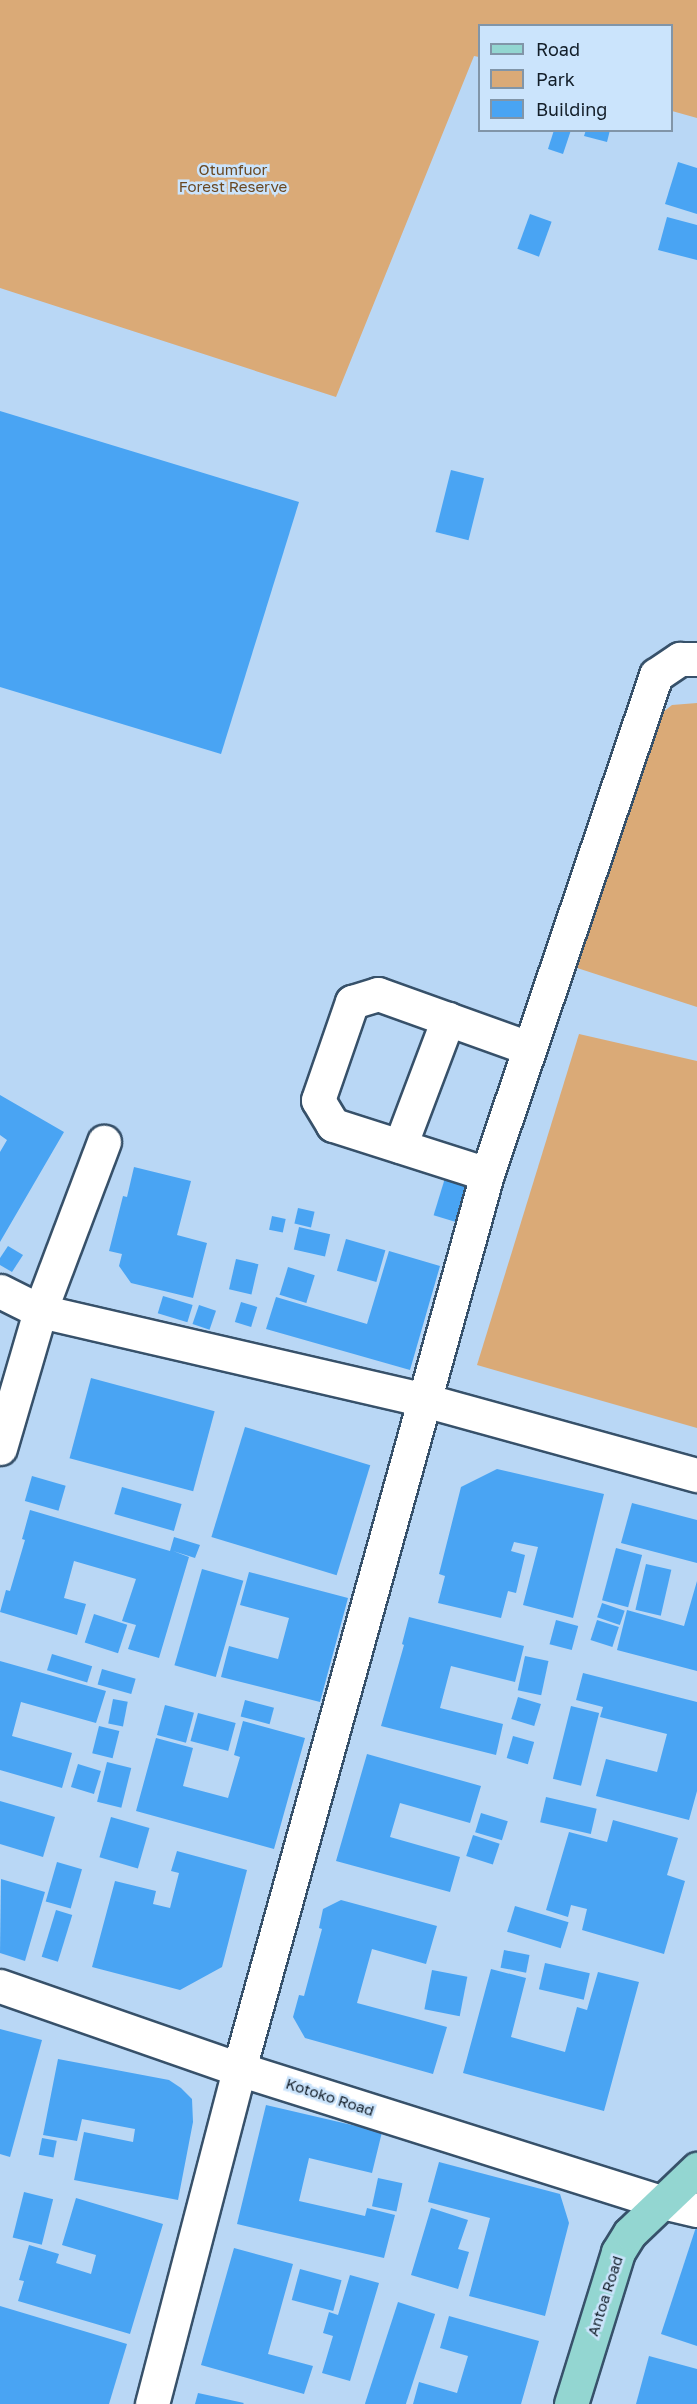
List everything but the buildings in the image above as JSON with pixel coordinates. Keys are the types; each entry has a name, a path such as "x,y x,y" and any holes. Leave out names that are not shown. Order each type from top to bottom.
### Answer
{"main road":[{"name":"Antoa Road","path":"571,2404 618,2252 630,2233 697,2169"}],"street":[{"path":"152,2404 239,2068 487,1174 656,675 680,659 697,659"},
{"path":"487,1174 333,1125 318,1100 352,1002 378,994 529,1048"},
{"path":"399,1146 448,1019"},
{"path":"0,1448 40,1311 104,1142"},
{"path":"0,1291 40,1311 424,1400 697,1475"},
{"name":"Kotoko Road","path":"0,1986 239,2068 662,2202 697,2210"}],"green space":[{"name":"Otumfuor Forest Reserve","path":"0,0 697,0 697,118 673,111 673,24 478,24 478,57 474,56 336,397 0,288"},
{"path":"697,703 697,1007 571,966 652,721 672,705"},
{"path":"579,1034 697,1061 697,1428 477,1365"}]}
